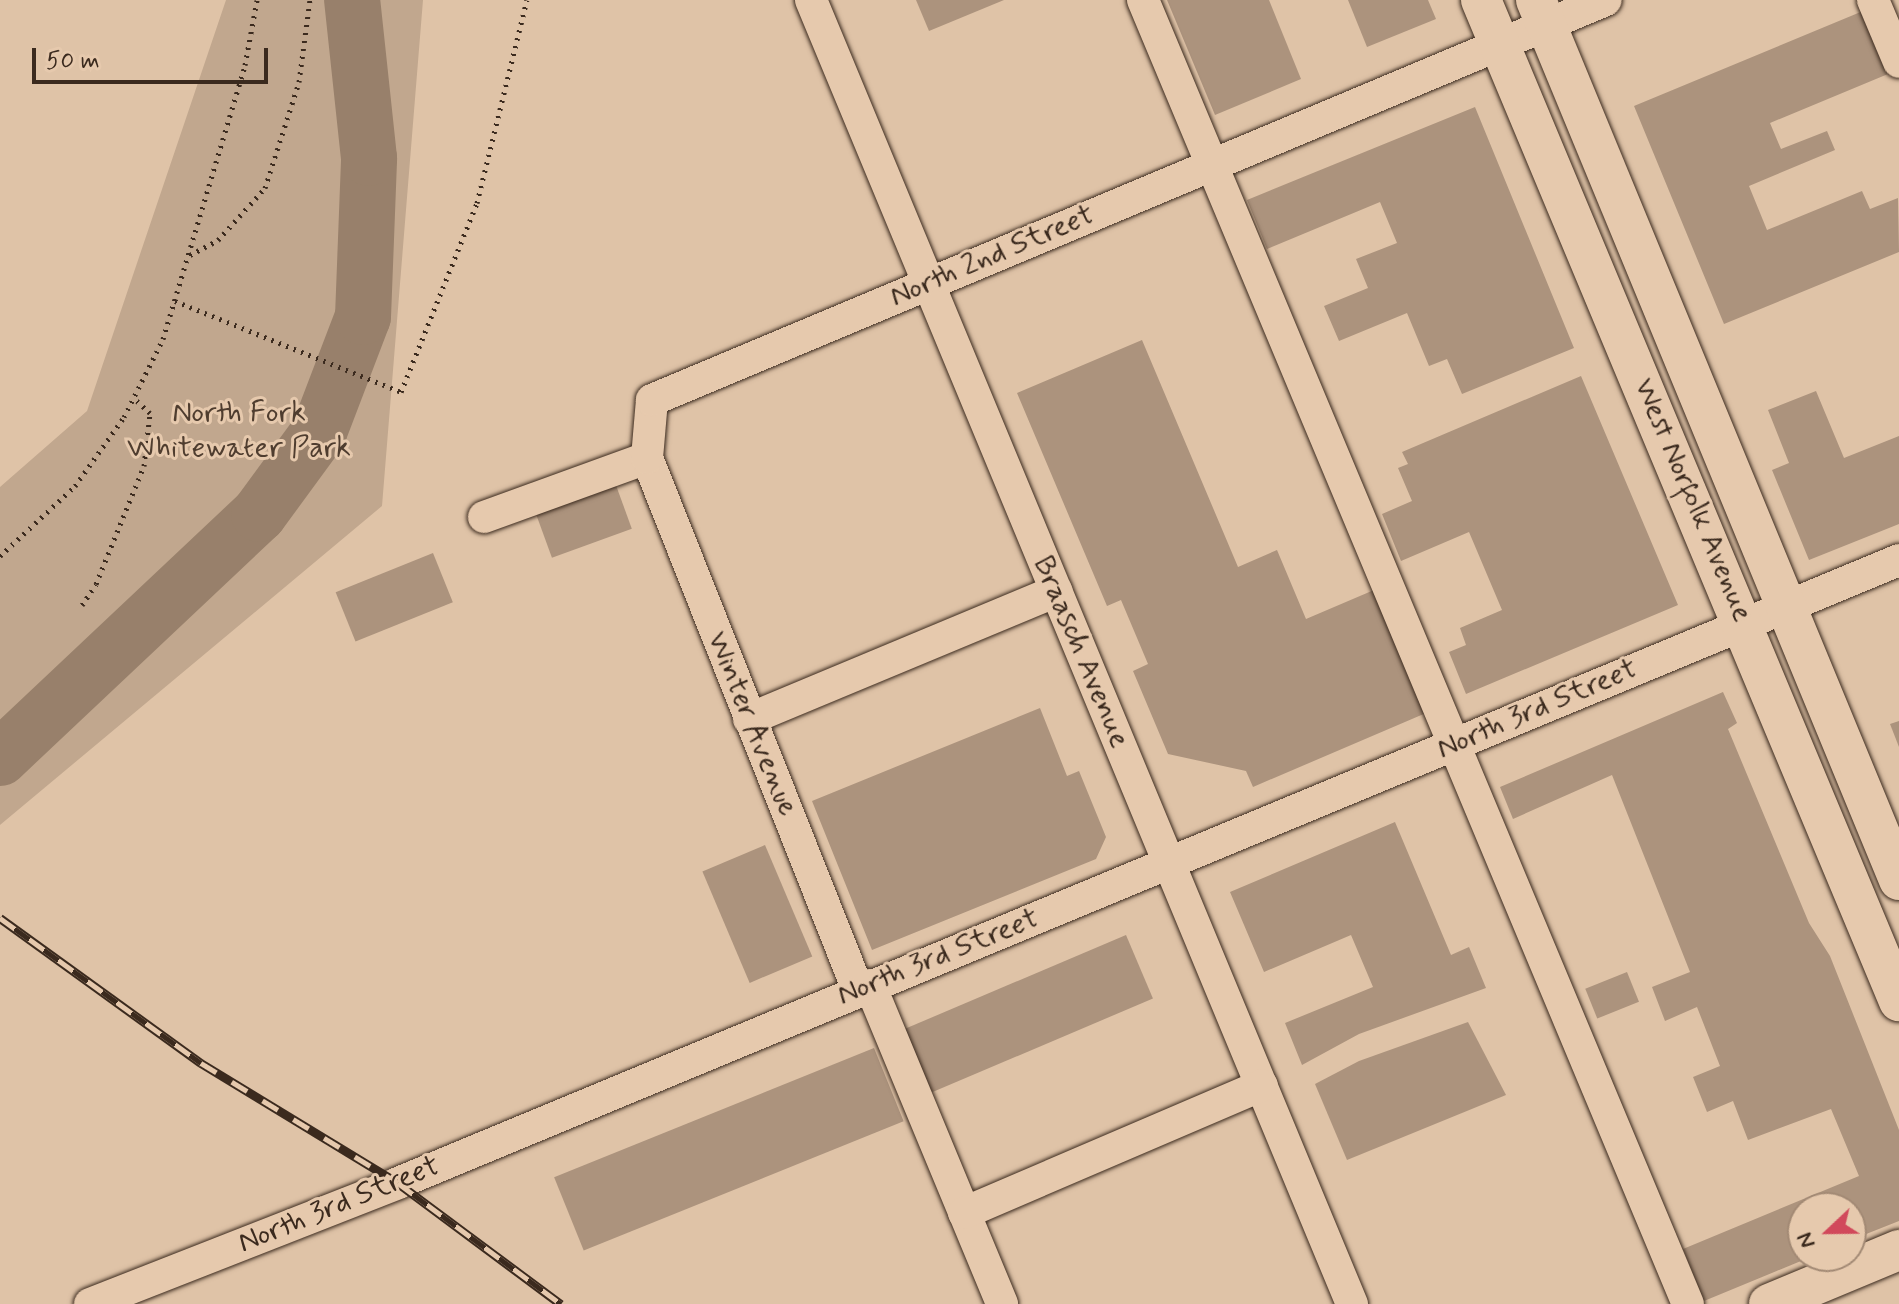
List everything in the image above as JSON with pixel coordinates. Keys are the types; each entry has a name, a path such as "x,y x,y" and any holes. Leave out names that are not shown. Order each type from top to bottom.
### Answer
{"main road":[{"name":"West Norfolk Avenue","path":"1481,0 1745,621 1899,1001"},
{"name":"West Norfolk Avenue","path":"1541,12 1899,880"},
{"path":"1769,1304 1899,1250"}],"street":[{"name":"Braasch Avenue","path":"811,0 1352,1304"},
{"path":"1143,0 1688,1304"},
{"name":"North 2nd Street","path":"647,458 652,400 1498,42 1541,12 1606,0"},
{"path":"1873,0 1899,62"},
{"path":"484,517 647,458"},
{"name":"Winter Avenue","path":"647,458 749,719 1002,1304"},
{"name":"North 3rd Street","path":"90,1304 398,1183 1745,621 1899,560"},
{"path":"749,719 1056,591"},
{"path":"964,1213 1262,1085"}],"path":[{"path":"0,556 75,486 134,398 163,339 245,65 257,0"},
{"path":"189,256 218,240 265,188 299,82 310,0"},
{"path":"175,301 384,388 401,392 477,203 527,0"},
{"path":"82,605 96,584 144,466 150,413 134,398"}],"green space":[{"name":"North Fork Whitewater Park","path":"226,0 423,0 382,506 0,825 0,487 87,411"}],"building":[{"path":"916,0 1004,0 929,31"},
{"path":"1167,0 1269,0 1301,79 1215,115"},
{"path":"1348,0 1428,0 1436,19 1367,47"},
{"path":"1863,11 1888,74 1770,123 1781,149 1827,131 1835,150 1749,186 1767,230 1862,191 1870,209 1898,198 1899,252 1724,324 1634,106"},
{"path":"1475,107 1574,348 1462,394 1447,359 1429,366 1407,313 1339,341 1324,306 1368,288 1356,259 1397,243 1380,202 1267,249 1247,200"},
{"path":"1142,340 1238,567 1277,550 1306,619 1374,590 1426,713 1253,787 1246,771 1168,754 1133,671 1148,664 1121,600 1107,606 1017,393"},
{"path":"1581,376 1678,605 1466,694 1449,652 1466,645 1460,628 1502,610 1469,532 1401,561 1382,514 1412,501 1398,468 1408,464 1402,452"},
{"path":"1816,391 1844,458 1899,436 1899,524 1809,560 1772,470 1789,463 1768,410"},
{"path":"613,477 632,529 552,558 533,506"},
{"path":"433,553 453,602 355,641 336,592"},
{"path":"1723,692 1737,723 1728,729 1809,923 1830,956 1899,1130 1899,1221 1867,1234 1867,1192 1820,1192 1859,1176 1831,1109 1748,1140 1733,1101 1707,1112 1693,1077 1720,1066 1697,1007 1665,1021 1652,987 1690,972 1612,775 1513,819 1500,787"},
{"path":"1040,708 1067,776 1079,771 1106,837 1096,859 872,950 812,801"},
{"path":"1899,721 1899,747 1890,724"},
{"path":"1395,822 1451,955 1469,947 1486,988 1359,1034 1302,1065 1285,1023 1373,987 1351,935 1264,972 1230,892"},
{"path":"765,845 812,956 750,983 702,872"},
{"path":"1126,935 1153,999 932,1092 905,1029"},
{"path":"1627,972 1639,1002 1597,1019 1585,989"},
{"path":"1468,1022 1506,1095 1347,1160 1315,1084 1359,1061"},
{"path":"874,1048 904,1121 584,1250 554,1177"},
{"path":"1787,1206 1787,1267 1704,1301 1683,1249"}],"waterway":[{"path":"0,758 259,514 319,432 363,317 369,158 352,0"}],"railway":[{"path":"0,918 201,1063 398,1183 561,1304"}]}
